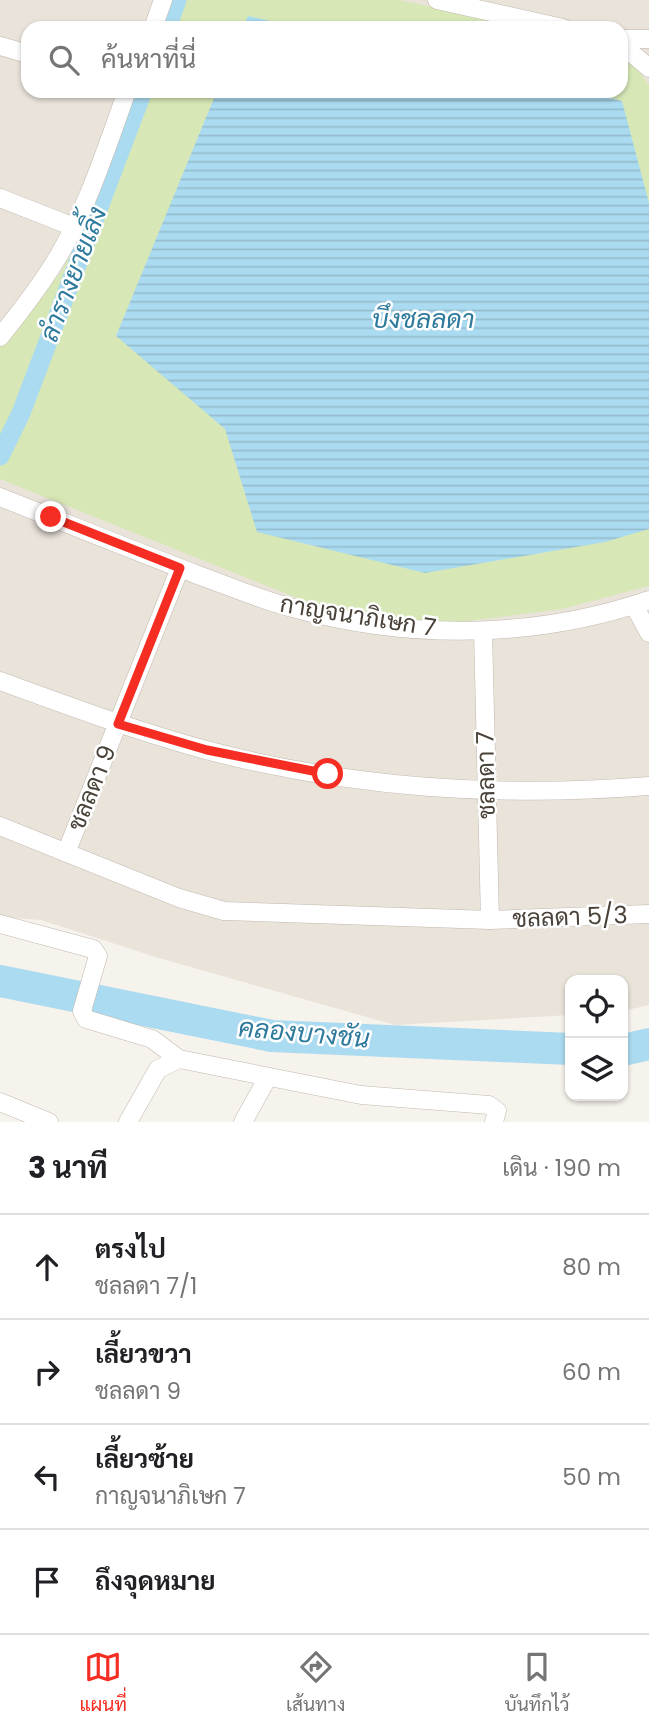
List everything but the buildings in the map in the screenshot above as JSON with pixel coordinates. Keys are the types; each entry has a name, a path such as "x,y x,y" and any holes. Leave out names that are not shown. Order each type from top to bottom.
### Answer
{"street":[{"path":"156,21 163,0"},
{"path":"437,0 532,21"},
{"path":"628,40 649,39"},
{"path":"0,46 21,52"},
{"path":"628,48 649,68"},
{"path":"0,337 36,292 74,227 124,98"},
{"path":"0,198 74,227"},
{"name":"กาญจนาภิเษก 7","path":"0,497 270,602 324,616 407,628 483,631 582,618 642,602"},
{"name":"ชลลดา 9","path":"66,853 180,568"},
{"path":"642,602 649,633"},
{"name":"ชลลดา 7","path":"483,631 490,920"},
{"path":"0,681 118,724 207,750 350,778 486,790 649,786"},
{"name":"ชลลดา 5/3","path":"0,826 178,898 224,911 490,920 649,914"},
{"path":"0,923 93,949 97,956 82,1011 86,1018 152,1039 179,1059 361,1095 489,1105 497,1111 494,1122"},
{"path":"128,1122 158,1069 179,1059"},
{"path":"243,1122 268,1077"},
{"path":"0,1102 49,1122"}],"shaded area":[{"path":"0,0 649,0 649,1005 628,1010 628,975 565,975 565,1015 395,1025 159,958 41,920 0,917"}],"green space":[{"path":"169,0 399,0 500,21 162,21"},
{"name":"บึงชลลดา","path":"628,56 649,85 649,586 562,609 429,626 337,614 0,479 0,343 61,272 116,166 138,98 628,98"}],"water":[{"path":"248,16 270,21 246,21"},
{"name":"บึงชลลดา","path":"214,98 609,98 622,101 649,203 649,529 605,542 425,573 257,532 225,429 116,336"}],"waterway":[{"name":"ลำรางยายเลิ้ง","path":"170,21 177,0"},
{"name":"ลำรางยายเลิ้ง","path":"0,456 21,413 140,98"},
{"name":"คลองบางชัน","path":"0,981 272,1036 565,1049"},
{"name":"คลองบางชัน","path":"628,1049 649,1044"}],"route":[{"path":"51,517 180,568 118,724 207,750 328,774"}]}
